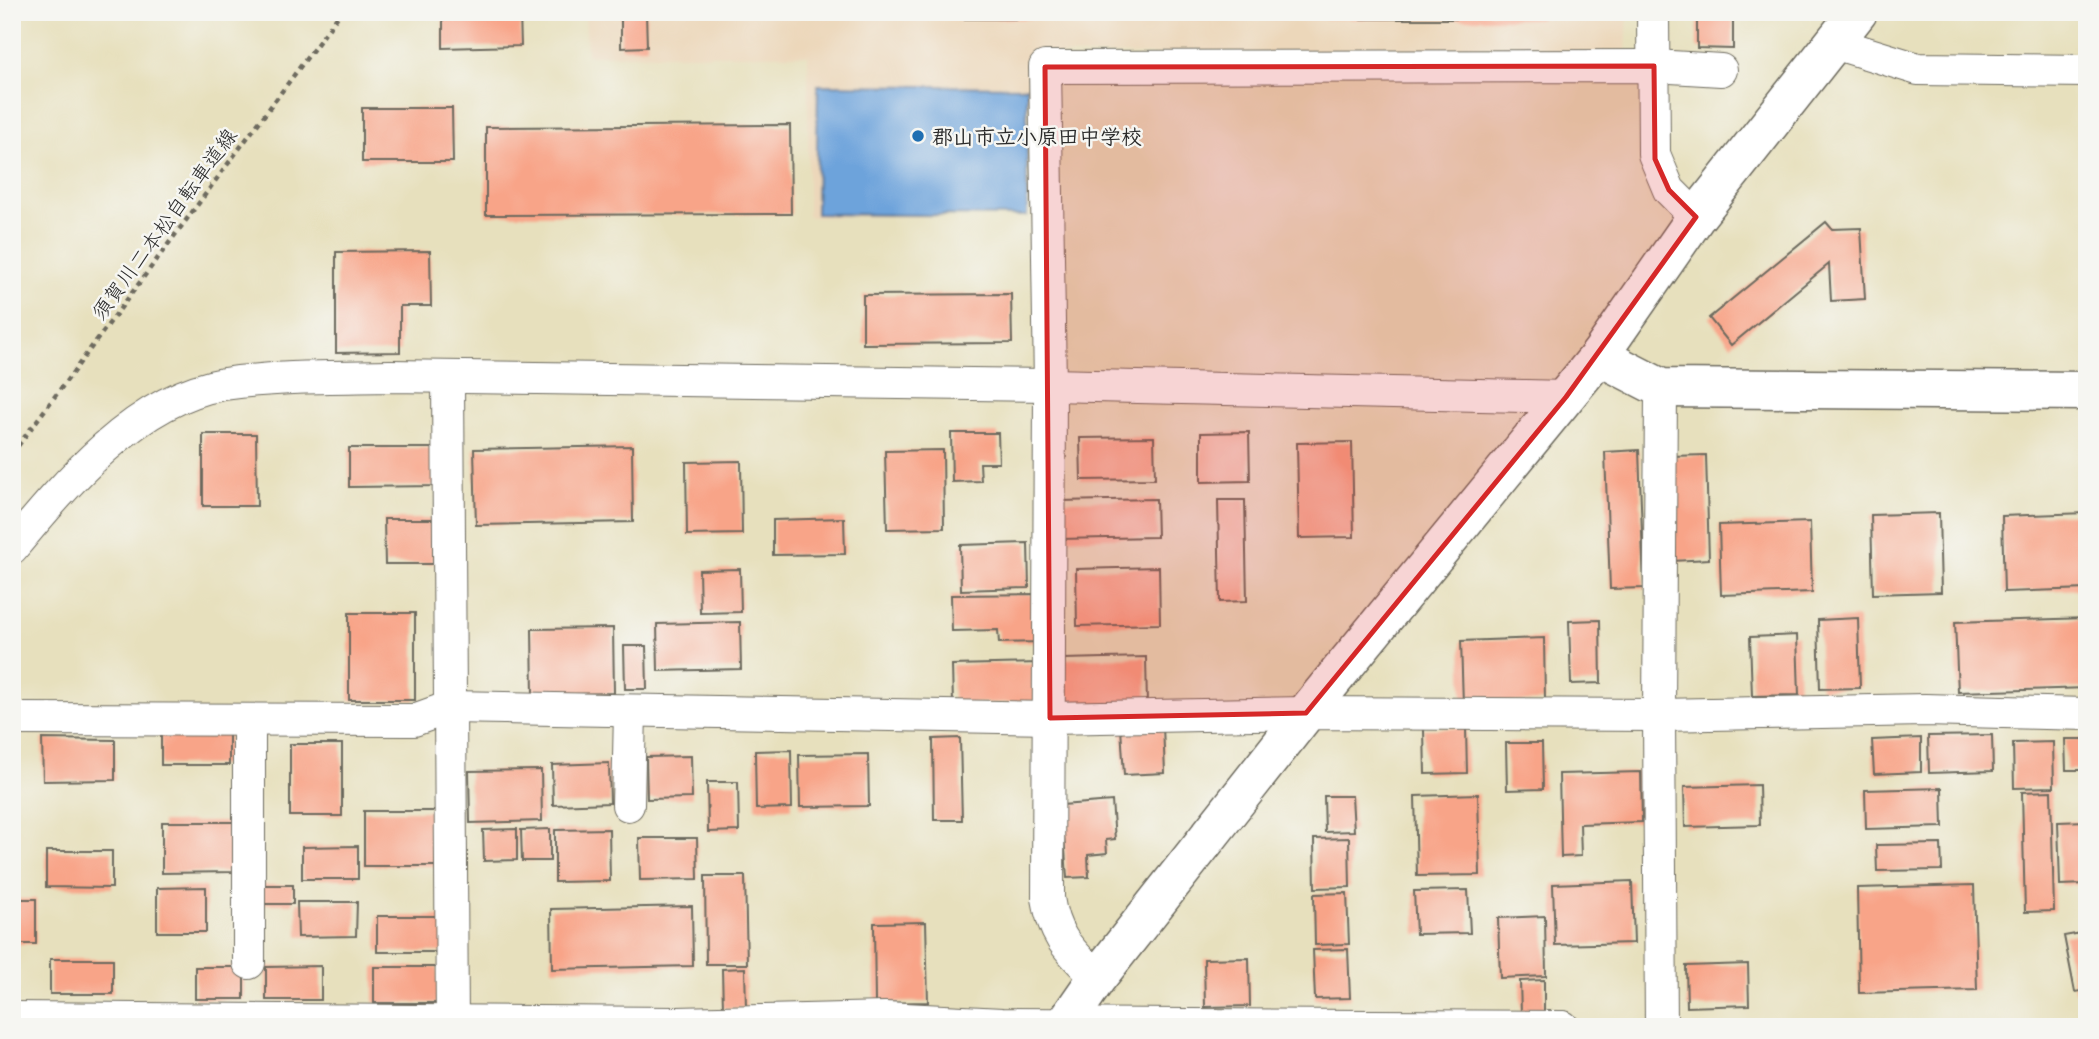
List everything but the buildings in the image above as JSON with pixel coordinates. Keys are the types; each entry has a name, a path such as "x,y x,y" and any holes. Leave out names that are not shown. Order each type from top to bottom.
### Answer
{"street":[{"path":"1653,12 1655,159 1669,190 1696,218"},
{"path":"1064,1025 1097,978 1306,713 1599,356 1696,218 1858,12"},
{"path":"1834,43 1918,69 2087,71"},
{"path":"1097,978 1060,940 1052,922 1048,898 1050,385 1045,67 1654,66 1721,70"},
{"path":"1599,356 1661,388 2087,391"},
{"path":"12,548 47,505 122,432 161,407 222,384 301,377 448,377 1050,385 1566,397"},
{"path":"448,377 453,1023"},
{"path":"1661,388 1658,715 1661,1027"},
{"path":"12,719 414,720 450,708 1050,718 1306,713 1658,715 1925,710 2087,714"},
{"path":"628,805 630,711"},
{"path":"249,720 249,963"},
{"path":"12,1018 453,1023 677,1023 885,1018 1064,1025 1563,1027"}],"path":[{"name":"須賀川二本松自転車道線","path":"12,454 341,12"}],"highlighted area":[{"path":"1654,66 1655,159 1669,190 1696,217 1566,397 1306,713 1050,718 1045,67"}],"shaded area":[{"name":"郡山市立小原田中学校","path":"585,12 1628,12 1626,54 1029,55 1028,216 808,217 808,55 587,55"}],"water":[{"path":"818,85 1027,87 1027,216 816,214"}],"place":[{"name":"郡山市立小原田中学校","path":"918,136"}]}
